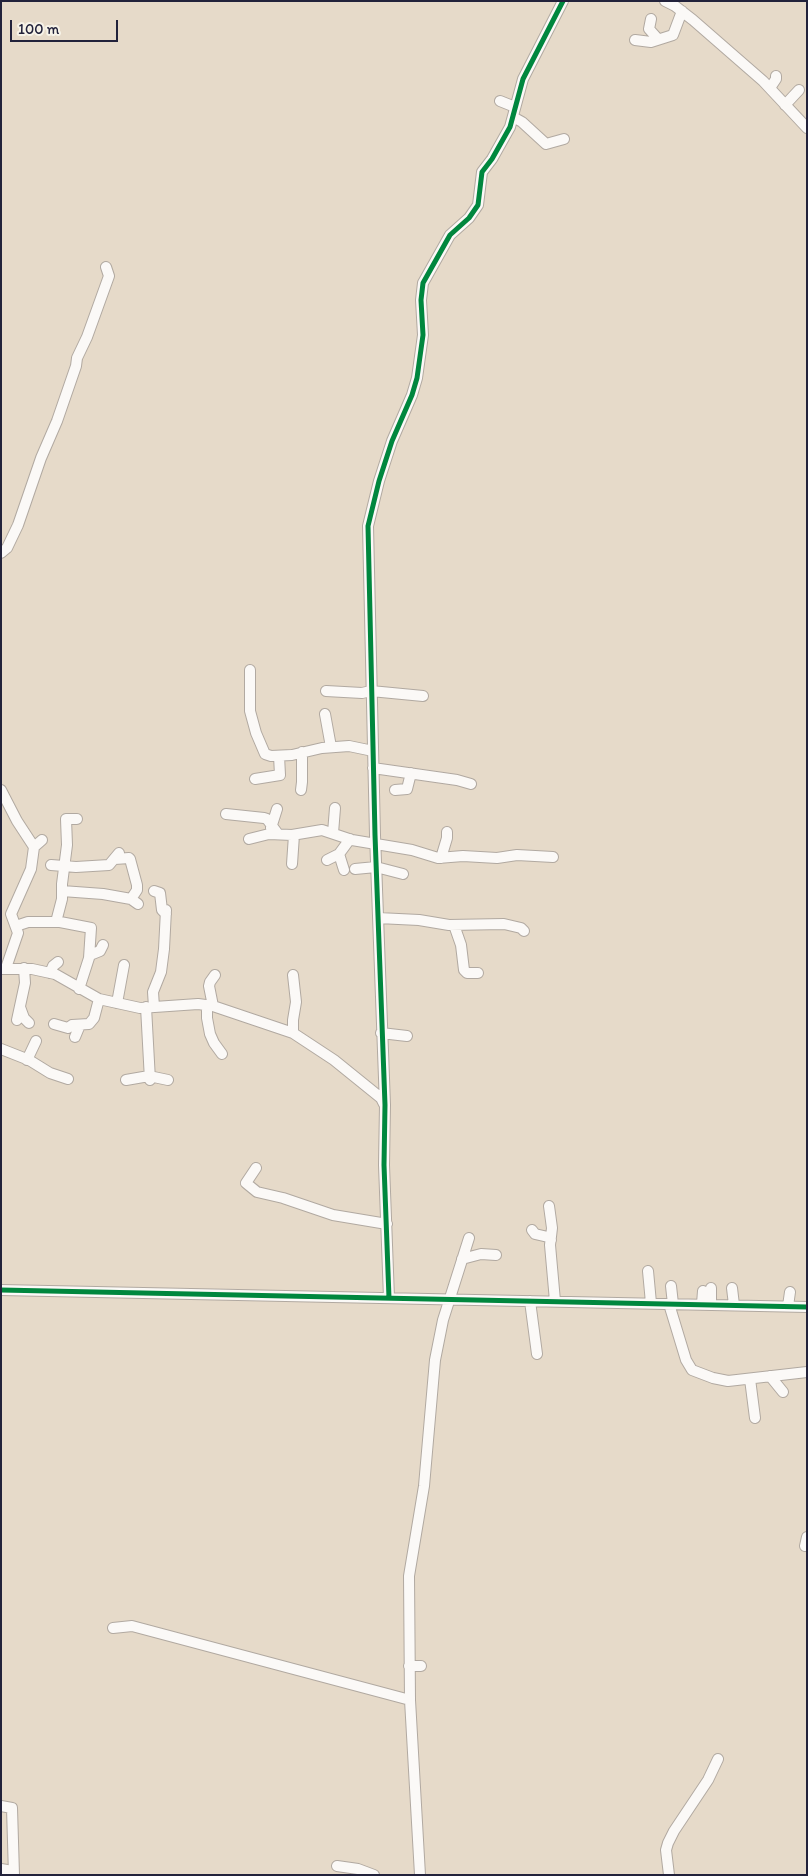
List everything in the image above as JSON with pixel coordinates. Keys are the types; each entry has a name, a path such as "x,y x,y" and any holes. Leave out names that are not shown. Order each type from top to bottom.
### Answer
{"street":[{"path":"389,1298 384,1165 385,1105 375,845 368,526 379,481 392,440 412,395 417,378 423,335 422,284 450,235 469,218 478,204 482,172 510,127 523,79 563,1"},
{"path":"665,1 682,11 770,88 807,128"},
{"path":"635,40 647,42 673,35 682,11"},
{"path":"651,19 649,29 658,39"},
{"path":"770,88 776,76"},
{"path":"785,105 799,90"},
{"path":"500,101 514,112 546,144 564,140"},
{"path":"1,553 7,548 18,525 41,458 57,421 77,358 87,337 109,276 106,267"},
{"path":"250,670 250,711 256,733 265,754 279,756 331,747 360,747 373,751"},
{"path":"326,691 362,693 371,691 423,696"},
{"path":"326,714 331,747"},
{"path":"301,790 302,752"},
{"path":"255,779 280,775 279,756"},
{"path":"373,768 457,780 471,784"},
{"path":"395,790 407,789 411,773"},
{"path":"1,790 17,822 34,847"},
{"path":"333,833 335,808"},
{"path":"273,831 277,809"},
{"path":"226,814 260,816 267,819 273,831"},
{"path":"56,922 60,911 67,845 66,819 77,819"},
{"path":"249,839 273,831 294,835 322,830 375,845 406,848 441,858 463,856 497,858 517,855 553,857"},
{"path":"441,858 447,832"},
{"path":"292,864 294,835"},
{"path":"326,860 339,854 350,839"},
{"path":"42,840 34,847 31,869 11,914 18,933 4,968 24,968 55,974 99,999 150,1007 210,1005 293,1033 334,1060 381,1098 385,1105"},
{"path":"339,854 344,870"},
{"path":"50,865 76,868 105,866 109,865 117,856 129,858 137,886 135,902 87,892 62,891"},
{"path":"355,869 376,867 403,874"},
{"path":"149,1078 150,1007 161,972 166,912 162,910 160,893 154,891"},
{"path":"378,918 419,920 454,925 504,924 521,928 524,931"},
{"path":"16,926 28,922 66,922 91,928 90,955 79,989"},
{"path":"454,925 460,945 464,970 467,973 478,973"},
{"path":"90,955 100,950 103,945"},
{"path":"50,973 53,966 58,962"},
{"path":"117,1003 124,965"},
{"path":"17,1020 26,983 24,968"},
{"path":"152,972 157,981"},
{"path":"216,975 209,986 210,1005 207,1018 210,1034 222,1054"},
{"path":"293,976 296,1002 293,1033"},
{"path":"54,1024 68,1028 72,1025 85,1025 92,1021 99,999"},
{"path":"20,1006 24,1018 29,1023"},
{"path":"75,1036 80,1025"},
{"path":"381,1033 407,1036"},
{"path":"27,1060 36,1041"},
{"path":"1,1049 27,1060 50,1073 68,1079"},
{"path":"126,1080 149,1078 168,1080"},
{"path":"256,1168 246,1183 258,1192 283,1198 333,1215 387,1224"},
{"path":"548,1206 552,1228 555,1302"},
{"path":"532,1230 535,1234 551,1240"},
{"path":"420,1875 410,1700 408,1576 424,1486 435,1360 443,1320 469,1238"},
{"path":"462,1259 481,1254 496,1254"},
{"path":"648,1271 651,1303"},
{"path":"671,1286 671,1304 686,1360 692,1370 722,1380 807,1372"},
{"path":"732,1288 734,1305"},
{"path":"706,1305 707,1289"},
{"path":"1,1290 807,1306"},
{"path":"788,1306 790,1292"},
{"path":"530,1301 537,1354"},
{"path":"770,1376 783,1392"},
{"path":"750,1378 756,1418"},
{"path":"113,1628 132,1626 410,1700"},
{"path":"409,1666 421,1666"},
{"path":"669,1875 666,1850 668,1843 704,1786 718,1759"},
{"path":"1,1806 12,1808 14,1859 8,1872"},
{"path":"338,1866 358,1869 374,1875"}],"cycle path":[{"path":"389,1298 368,526 379,481 392,441 412,395 417,378 423,335 421,300 423,283 450,235 469,218 478,205 482,172 492,159 510,127 523,79 563,1"},
{"path":"1,1290 807,1307"}]}
